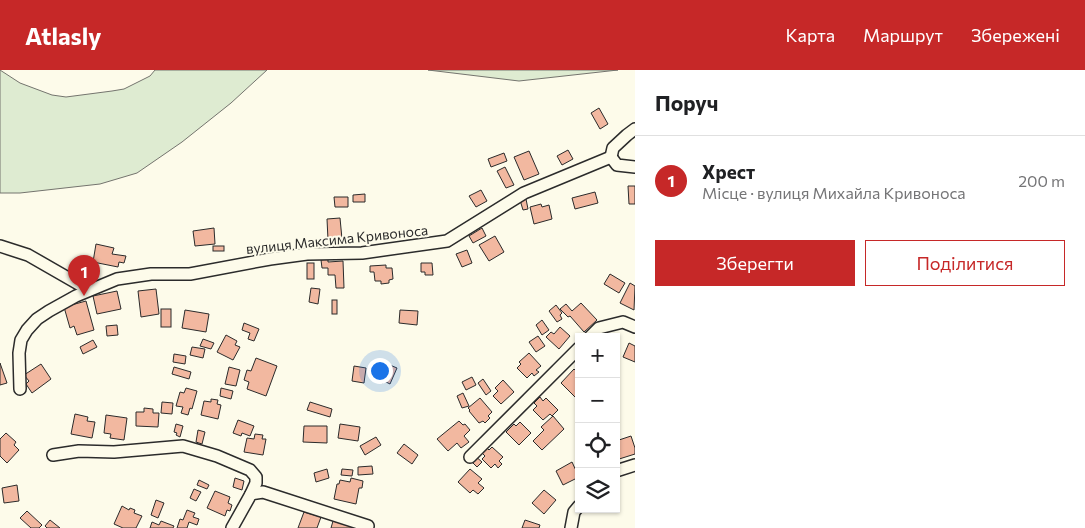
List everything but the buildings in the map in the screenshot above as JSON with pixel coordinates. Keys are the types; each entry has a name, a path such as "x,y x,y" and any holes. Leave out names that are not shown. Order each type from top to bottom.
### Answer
{"street":[{"path":"635,130 626,135 613,148 612,157 617,165 635,167"},
{"name":"вулиця Максима Кривоноса","path":"20,389 19,354 21,340 27,330 37,319 59,305 117,279 151,274 190,274 307,254 362,253 447,242 524,194 612,157"},
{"path":"0,246 28,255 89,290"},
{"path":"594,333 599,328 623,322 635,327"},
{"path":"470,457 575,352"},
{"path":"53,455 79,451 114,452 183,446 217,456 250,470 256,478 251,494 232,528"},
{"path":"620,471 635,465"},
{"path":"251,494 264,492 368,526"},
{"path":"570,528 575,511"}],"green space":[{"path":"0,70 20,83 52,95 66,97 124,89 150,76 155,70 267,70 231,103 182,142 137,173 100,184 20,193 0,193"},
{"path":"428,70 618,70 519,81"}],"place":[{"name":"Хрест","path":"84,296"}]}
